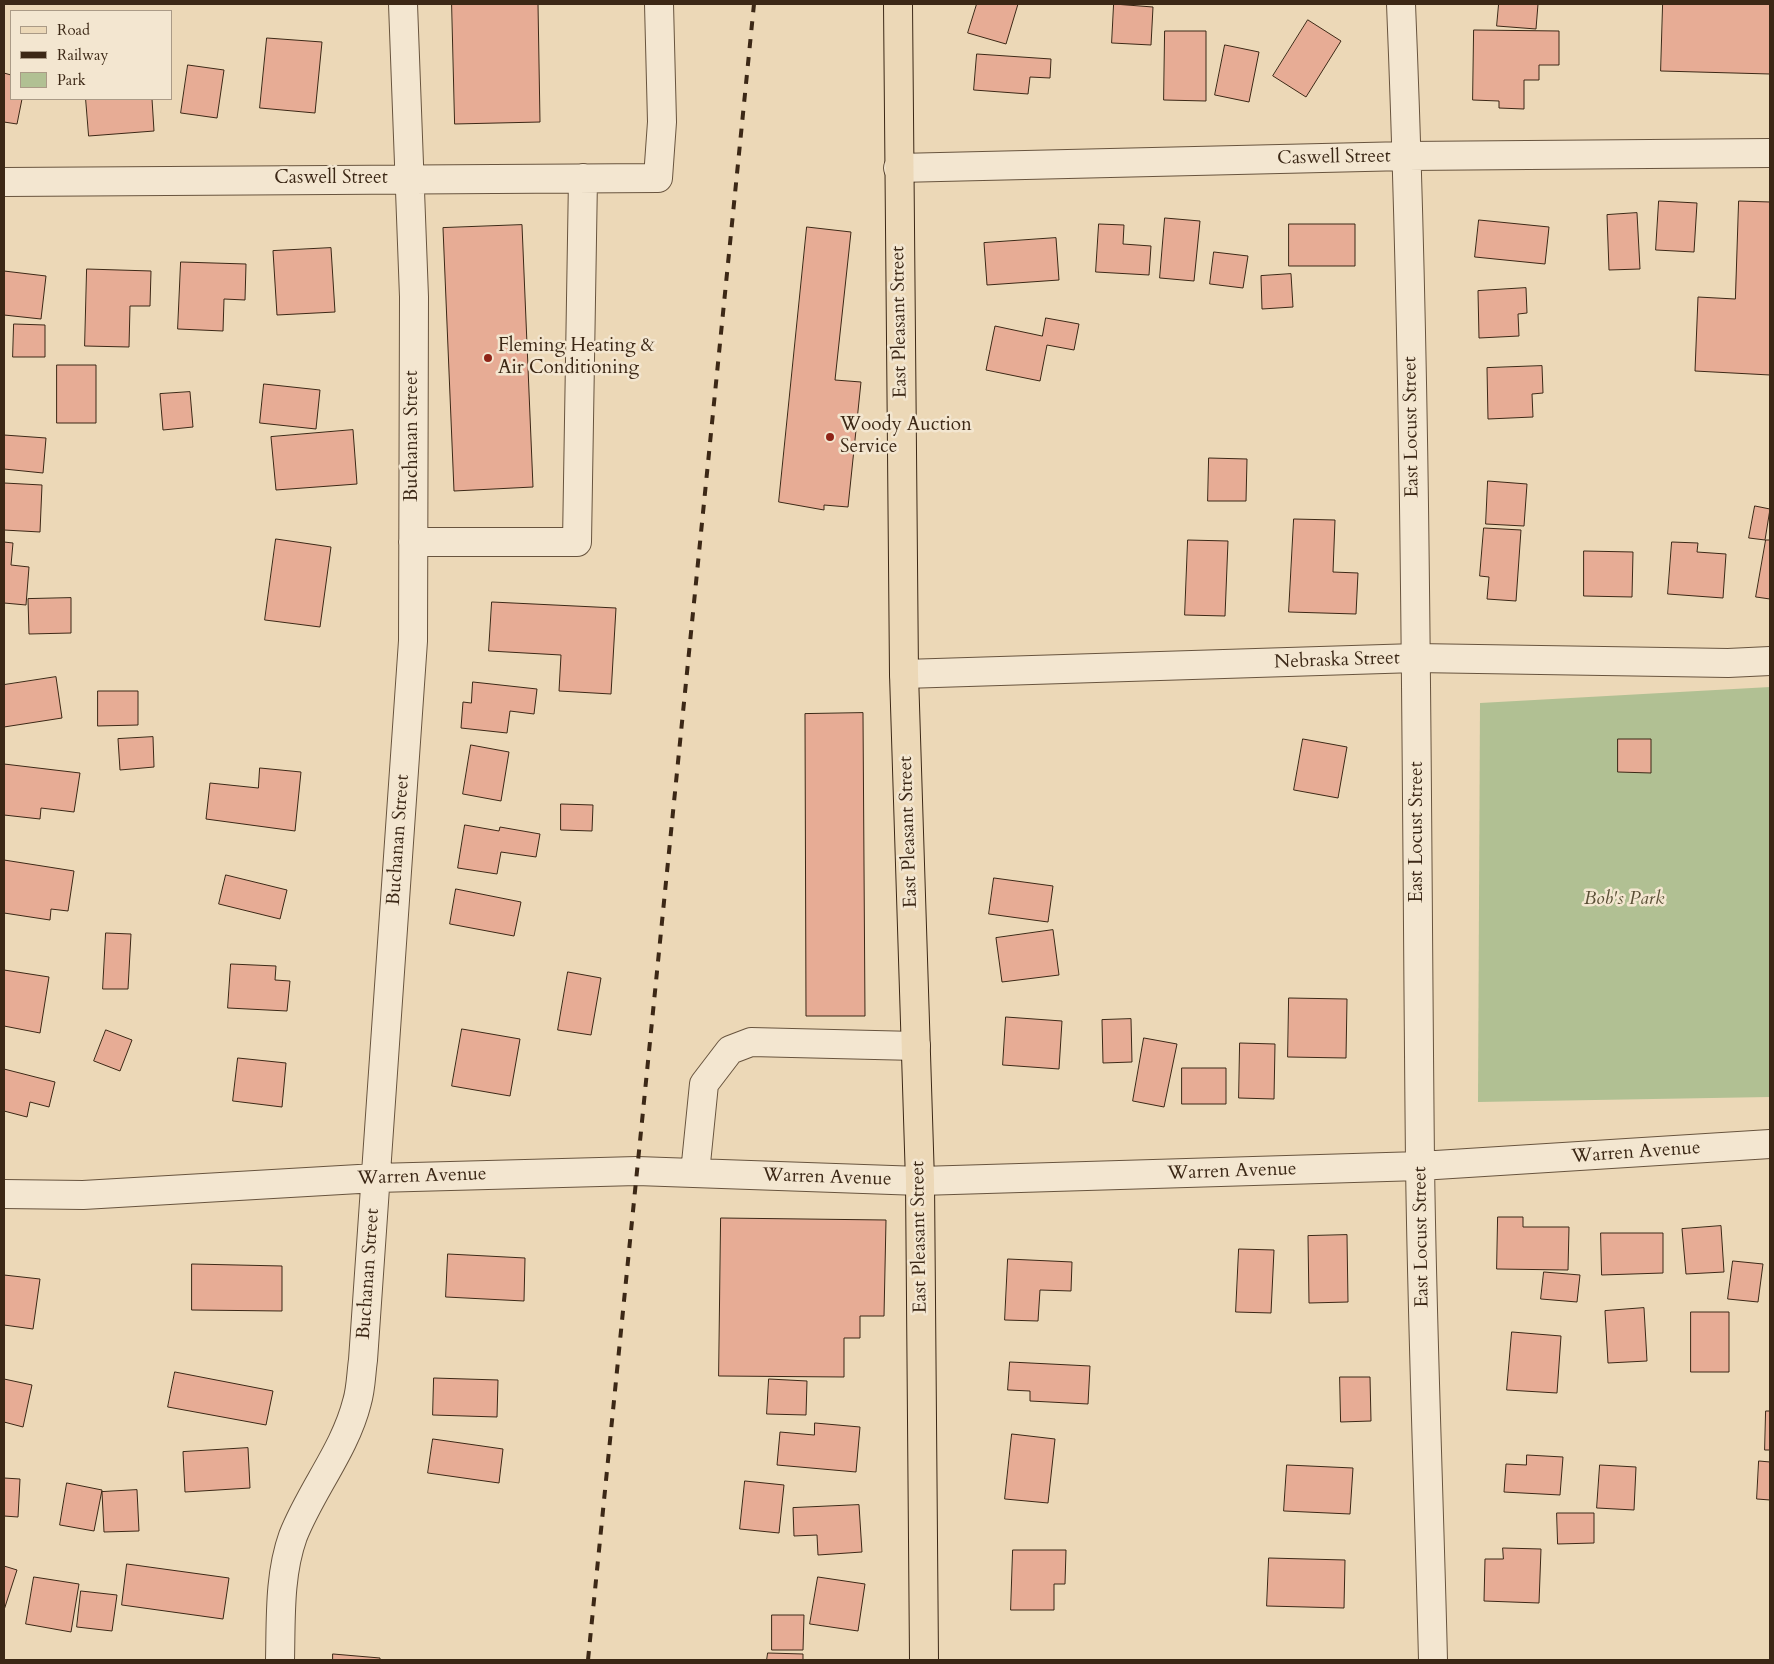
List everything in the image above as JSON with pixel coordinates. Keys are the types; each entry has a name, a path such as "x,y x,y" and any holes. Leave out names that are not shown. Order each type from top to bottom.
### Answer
{"main road":[{"name":"East Pleasant Street","path":"898,4 904,674 920,1181 924,1660"}],"street":[{"name":"Buchanan Street","path":"280,1660 282,1597 293,1537 308,1503 347,1429 358,1401 376,1178 413,641 414,297 403,4"},
{"name":"Caswell Street","path":"4,182 658,178 662,122 659,4"},
{"name":"East Locust Street","path":"1401,4 1407,156 1416,658 1420,1166 1433,1660"},
{"name":"Caswell Street","path":"898,168 1407,156 1770,153"},
{"path":"413,542 577,542 583,178"},
{"name":"Nebraska Street","path":"904,674 1416,658 1728,664 1770,661"},
{"path":"696,1173 704,1084 730,1050 751,1042 916,1046"},
{"name":"Warren Avenue","path":"4,1194 82,1195 376,1178 636,1171 920,1181 1420,1166 1770,1144"}],"green space":[{"name":"Bob's Park","path":"1770,687 1770,1097 1478,1102 1480,703"}],"building":[{"path":"452,4 538,4 540,122 455,124"},
{"path":"977,4 1018,4 1006,44 968,33"},
{"path":"1114,4 1153,7 1151,45 1112,43"},
{"path":"1499,4 1538,4 1536,29 1497,26"},
{"path":"1663,4 1770,4 1770,74 1661,71"},
{"path":"1308,20 1341,41 1306,97 1273,76"},
{"path":"1474,30 1559,31 1559,65 1539,65 1539,80 1524,80 1524,109 1499,108 1499,101 1473,100"},
{"path":"1165,31 1206,31 1206,101 1164,100"},
{"path":"267,38 322,42 315,113 260,108"},
{"path":"1225,45 1259,52 1249,102 1215,95"},
{"path":"977,54 1051,59 1050,78 1030,77 1028,94 974,90"},
{"path":"188,65 224,70 217,118 181,113"},
{"path":"4,73 10,75 10,100 22,100 17,124 4,122"},
{"path":"86,100 152,100 154,131 89,136"},
{"path":"1659,201 1697,203 1694,252 1656,250"},
{"path":"1739,201 1770,202 1770,375 1695,371 1698,297 1735,299"},
{"path":"1637,213 1640,269 1609,270 1607,215"},
{"path":"1165,218 1200,221 1194,281 1160,278"},
{"path":"1479,220 1549,227 1545,264 1475,257"},
{"path":"1099,224 1124,225 1123,244 1151,246 1149,275 1096,272"},
{"path":"1289,224 1355,224 1355,266 1289,266"},
{"name":"Fleming Heating & Air Conditioning","path":"522,225 533,487 454,491 443,228"},
{"path":"807,227 851,232 835,380 861,382 848,507 824,505 824,510 779,502"},
{"path":"1056,238 1059,280 987,285 984,243"},
{"path":"331,248 335,312 277,315 273,251"},
{"path":"1214,252 1248,256 1243,288 1210,284"},
{"path":"181,262 246,264 245,300 224,299 223,331 178,329"},
{"path":"87,269 151,271 150,306 130,306 129,347 85,346"},
{"path":"4,271 46,276 41,319 4,315"},
{"path":"1291,274 1293,307 1262,309 1261,276"},
{"path":"1526,288 1527,313 1518,314 1519,336 1479,338 1478,291"},
{"path":"1046,318 1079,324 1074,350 1047,345 1040,381 986,370 995,326 1042,336"},
{"path":"14,324 45,325 45,357 13,357"},
{"path":"57,365 96,365 96,423 57,423"},
{"path":"1542,366 1543,393 1532,394 1533,417 1488,419 1487,368"},
{"path":"264,384 320,390 316,429 260,423"},
{"path":"190,392 193,427 163,430 160,394"},
{"path":"353,430 357,484 276,490 271,437"},
{"path":"4,435 46,438 43,473 4,469"},
{"path":"1209,458 1247,459 1246,501 1208,501"},
{"path":"1488,481 1527,484 1524,526 1486,524"},
{"path":"4,483 42,485 40,532 4,530"},
{"path":"1755,506 1770,509 1765,540 1749,538"},
{"path":"1294,519 1335,520 1333,572 1358,573 1356,614 1289,612"},
{"path":"1484,528 1521,530 1516,601 1487,599 1489,577 1480,576"},
{"path":"276,539 331,547 320,627 265,620"},
{"path":"1188,540 1228,541 1225,616 1185,615"},
{"path":"1766,540 1770,540 1770,599 1756,597"},
{"path":"4,542 13,543 11,565 29,567 26,605 4,603"},
{"path":"1672,542 1698,543 1697,552 1726,554 1723,598 1668,594"},
{"path":"1584,551 1633,552 1632,597 1584,596"},
{"path":"71,598 71,633 29,634 28,599"},
{"path":"492,602 616,608 611,694 559,691 561,655 489,651"},
{"path":"56,677 62,718 4,727 4,685"},
{"path":"473,682 537,689 534,714 510,711 507,733 461,728 463,702 471,703"},
{"path":"98,691 138,691 138,725 98,726"},
{"path":"863,713 865,1016 806,1016 805,714"},
{"path":"153,737 154,767 120,770 118,739"},
{"path":"1303,739 1347,747 1338,798 1294,790"},
{"path":"1618,739 1651,739 1651,773 1618,772"},
{"path":"471,745 509,752 501,801 463,794"},
{"path":"4,764 80,773 74,812 41,808 40,819 4,815"},
{"path":"260,768 301,772 295,831 206,819 210,783 258,788"},
{"path":"561,804 593,805 592,831 561,830"},
{"path":"465,825 499,831 500,827 540,834 536,857 501,852 497,874 458,868"},
{"path":"4,860 74,871 68,911 51,909 50,920 4,913"},
{"path":"226,875 287,890 280,919 219,904"},
{"path":"994,878 1053,886 1048,922 989,914"},
{"path":"456,889 521,902 514,936 450,924"},
{"path":"1053,930 1059,975 1002,982 996,938"},
{"path":"106,933 131,934 128,989 103,989"},
{"path":"231,964 276,966 275,980 290,981 287,1011 228,1008"},
{"path":"4,970 49,977 40,1033 4,1026"},
{"path":"568,972 601,978 591,1035 558,1030"},
{"path":"1289,998 1347,999 1346,1058 1288,1057"},
{"path":"1006,1017 1062,1021 1059,1069 1003,1065"},
{"path":"1131,1019 1132,1062 1103,1063 1102,1020"},
{"path":"462,1029 520,1039 510,1096 452,1086"},
{"path":"106,1030 132,1040 120,1071 94,1061"},
{"path":"1144,1038 1177,1044 1164,1107 1133,1101"},
{"path":"1240,1043 1275,1044 1274,1099 1239,1098"},
{"path":"238,1058 286,1063 282,1107 233,1101"},
{"path":"1182,1068 1226,1068 1226,1104 1182,1104"},
{"path":"4,1069 55,1082 49,1107 30,1102 27,1117 4,1111"},
{"path":"1498,1217 1523,1217 1523,1227 1569,1227 1568,1270 1497,1269"},
{"path":"721,1218 886,1220 884,1316 860,1316 860,1338 844,1338 844,1377 719,1376"},
{"path":"1721,1226 1724,1272 1686,1274 1682,1229"},
{"path":"1601,1233 1663,1233 1663,1273 1602,1275"},
{"path":"1347,1235 1348,1302 1309,1303 1308,1236"},
{"path":"1239,1249 1274,1250 1271,1313 1236,1312"},
{"path":"448,1254 525,1258 524,1301 446,1297"},
{"path":"1008,1259 1072,1262 1071,1291 1040,1290 1038,1321 1005,1320"},
{"path":"1733,1261 1763,1264 1758,1302 1728,1299"},
{"path":"192,1264 282,1266 282,1311 192,1310"},
{"path":"1544,1272 1580,1275 1577,1302 1541,1299"},
{"path":"4,1275 40,1279 33,1329 4,1325"},
{"path":"1644,1308 1647,1361 1608,1363 1605,1311"},
{"path":"1691,1312 1729,1312 1729,1372 1691,1372"},
{"path":"1512,1332 1561,1336 1557,1393 1507,1390"},
{"path":"1010,1362 1090,1366 1088,1404 1030,1401 1030,1391 1008,1390"},
{"path":"175,1372 273,1391 266,1425 168,1407"},
{"path":"1340,1377 1370,1377 1371,1421 1341,1422"},
{"path":"434,1378 498,1380 497,1417 433,1415"},
{"path":"4,1379 32,1385 23,1427 4,1422"},
{"path":"769,1379 807,1381 806,1415 767,1414"},
{"path":"1766,1411 1770,1411 1770,1450 1765,1450"},
{"path":"815,1423 860,1427 856,1472 777,1465 780,1432 814,1435"},
{"path":"1012,1434 1055,1439 1048,1503 1005,1499"},
{"path":"433,1439 503,1449 499,1483 428,1473"},
{"path":"248,1448 250,1488 185,1492 183,1452"},
{"path":"1527,1455 1563,1457 1560,1495 1504,1492 1506,1464 1526,1465"},
{"path":"1759,1461 1770,1462 1770,1500 1757,1499"},
{"path":"1287,1465 1353,1468 1350,1514 1284,1511"},
{"path":"1600,1465 1636,1467 1634,1510 1597,1508"},
{"path":"4,1478 20,1479 18,1517 4,1516"},
{"path":"745,1481 784,1485 779,1533 740,1529"},
{"path":"67,1483 102,1490 94,1531 60,1525"},
{"path":"137,1490 139,1531 104,1532 102,1492"},
{"path":"859,1505 862,1552 818,1555 817,1535 794,1536 793,1508"},
{"path":"1557,1513 1594,1513 1594,1543 1558,1544"},
{"path":"1503,1548 1541,1549 1539,1603 1484,1601 1485,1559 1503,1559"},
{"path":"1013,1550 1066,1550 1065,1584 1054,1584 1054,1610 1011,1610"},
{"path":"1269,1558 1345,1560 1344,1608 1267,1606"},
{"path":"127,1564 229,1578 223,1619 122,1605"},
{"path":"4,1566 17,1570 4,1610"},
{"path":"34,1577 79,1584 71,1632 26,1624"},
{"path":"818,1577 865,1584 858,1631 810,1624"},
{"path":"81,1591 117,1595 112,1631 77,1627"},
{"path":"772,1615 804,1615 803,1650 772,1650"},
{"path":"768,1653 803,1654 803,1660 767,1660"},
{"path":"333,1654 380,1658 380,1660 333,1660"}],"railway":[{"path":"588,1660 754,4"}],"place":[{"name":"Fleming Heating & Air Conditioning","path":"488,358"},
{"name":"Woody Auction Service","path":"830,437"}]}
